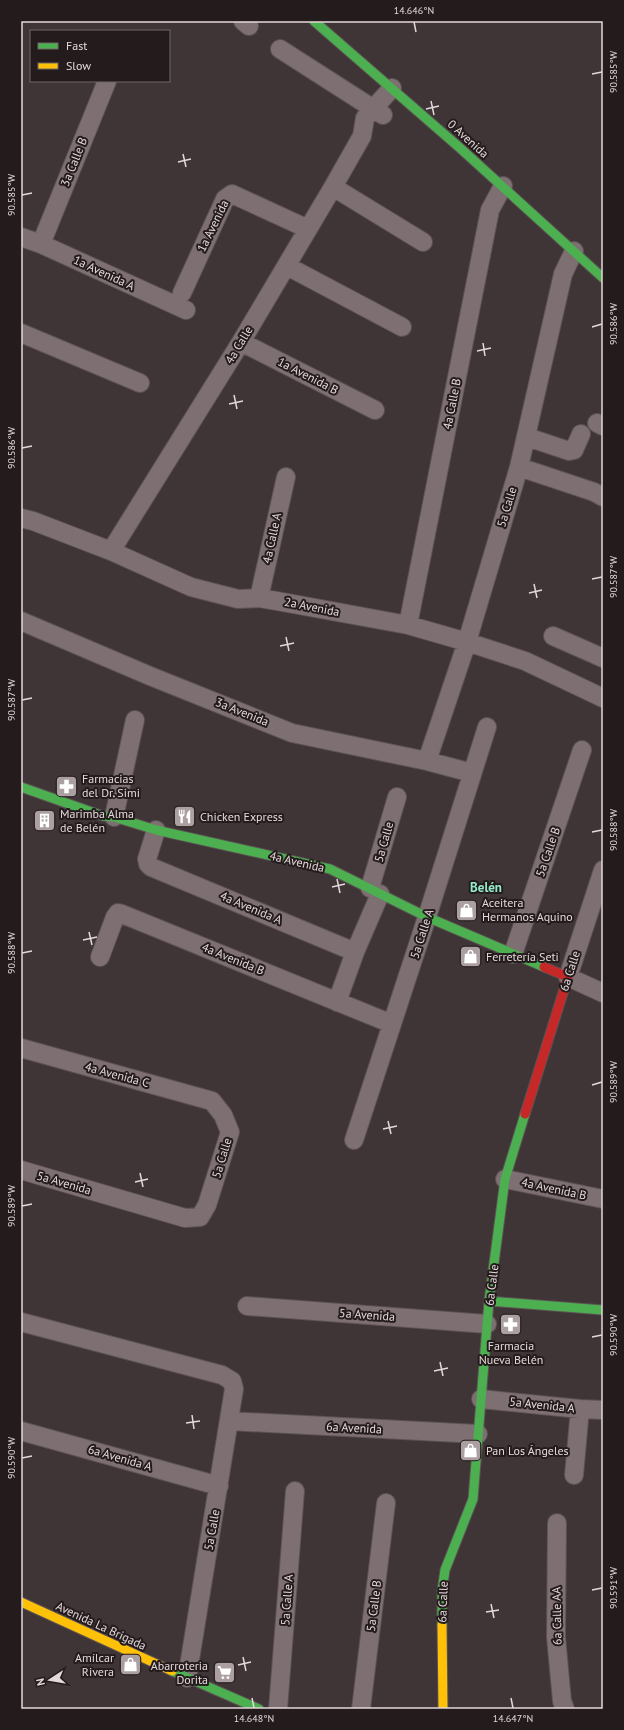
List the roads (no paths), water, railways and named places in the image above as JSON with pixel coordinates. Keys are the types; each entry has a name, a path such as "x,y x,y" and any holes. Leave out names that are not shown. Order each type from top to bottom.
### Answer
{"street":[{"name":"0 Avenida","path":"314,21 503,186 603,278"},
{"path":"280,49 378,112"},
{"name":"3a Calle B","path":"41,244 107,82"},
{"name":"4a Calle","path":"111,551 287,266 362,136 376,126 378,112 396,91"},
{"name":"4a Calle B","path":"408,625 490,210 503,186"},
{"path":"333,187 423,242"},
{"name":"1a Avenida","path":"182,293 228,196 232,194 308,229"},
{"name":"1a Avenida A","path":"21,237 41,244 186,310"},
{"name":"5a Calle","path":"427,761 467,642 519,467 563,274 574,251"},
{"path":"287,266 402,327"},
{"path":"21,333 140,383"},
{"name":"1a Avenida B","path":"241,342 375,410"},
{"path":"527,437 569,451 574,450 581,434"},
{"path":"519,467 594,492 603,497"},
{"name":"4a Calle A","path":"259,598 286,477"},
{"name":"2a Avenida","path":"21,518 33,521 111,551 191,587 238,599 259,598 408,625 525,661 603,698"},
{"name":"3a Avenida","path":"21,621 150,676 292,733 427,761 472,773"},
{"path":"554,636 603,658"},
{"path":"114,817 135,720"},
{"name":"5a Calle A","path":"354,1140 427,918 487,727"},
{"name":"5a Calle B","path":"513,954 582,750"},
{"name":"4a Avenida","path":"21,787 103,816 114,817 156,830 330,869 427,918 603,993"},
{"name":"5a Calle","path":"337,1002 375,891 397,797"},
{"name":"4a Avenida A","path":"156,830 147,859 148,864 151,867 355,952"},
{"name":"6a Calle","path":"443,1709 442,1590 445,1570 473,1500 489,1301 505,1179 603,870"},
{"name":"4a Avenida B","path":"100,957 115,916 118,913 392,1024"},
{"name":"4a Avenida C","path":"21,1048 212,1101"},
{"name":"5a Calle","path":"200,1217 207,1206 230,1132 222,1115 212,1101"},
{"name":"5a Avenida","path":"21,1170 185,1218 200,1217"},
{"name":"4a Avenida B","path":"505,1179 603,1199"},
{"path":"489,1301 603,1310"},
{"name":"5a Avenida","path":"247,1306 488,1324"},
{"name":"5a Calle","path":"21,1322 222,1375 232,1382 234,1389 187,1678"},
{"name":"5a Avenida A","path":"480,1399 580,1410 603,1410"},
{"path":"574,1476 580,1410"},
{"name":"6a Avenida","path":"229,1421 478,1434"},
{"name":"6a Avenida A","path":"21,1431 219,1486"},
{"name":"5a Calle A","path":"278,1709 295,1491"},
{"name":"5a Calle B","path":"361,1709 386,1504"},
{"name":"6a Calle AA","path":"557,1523 556,1637 562,1701 565,1709"},
{"name":"Avenida La Brigada","path":"21,1602 187,1678 234,1703 259,1709"}],"place":[{"name":"Farmacias del Dr. Simi","path":"66,786"},
{"name":"Chicken Express","path":"185,817"},
{"name":"Marimba Alma de Belén","path":"45,821"},
{"name":"Aceitera Hermanos Aquino","path":"467,910"},
{"name":"Ferretería Seti","path":"470,957"},
{"name":"Farmacia Nueva Belén","path":"511,1325"},
{"name":"Pan Los Ángeles","path":"470,1451"},
{"name":"Amílcar Rivera","path":"130,1665"},
{"name":"Abarroteria Dorita","path":"224,1673"}],"district":[{"name":"Belén","path":"486,887"}]}
